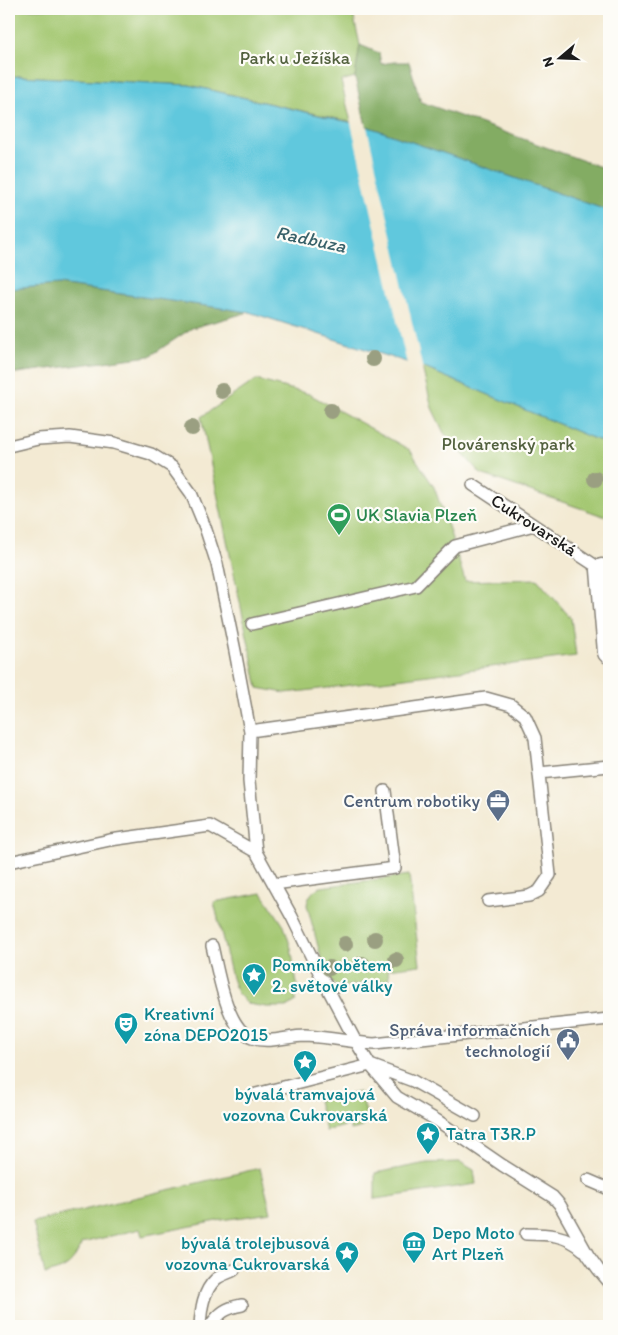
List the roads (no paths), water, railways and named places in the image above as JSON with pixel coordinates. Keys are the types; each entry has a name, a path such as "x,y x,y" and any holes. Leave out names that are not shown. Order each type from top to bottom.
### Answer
{"street":[{"name":"Cukrovarská","path":"606,570 609,652"}],"lane":[{"path":"9,446 38,439 70,437 114,443 151,454 172,467 191,493 205,527 216,564 250,731 249,781 256,852 292,916 356,1042 370,1065 397,1097 438,1121 553,1197 560,1205 588,1255 609,1282"},
{"name":"Cukrovarská","path":"473,485 606,570"},
{"path":"252,624 416,586 454,546 534,525"},
{"path":"250,731 486,698 511,705 525,716 535,738 550,875 539,891 529,896 488,902"},
{"path":"539,773 609,766"},
{"path":"274,884 395,868 385,791"},
{"path":"9,862 110,840 210,826 256,852"},
{"path":"212,946 221,986 230,1013 239,1030 252,1038 267,1040 303,1036 374,1044 609,1019"},
{"path":"256,1094 370,1065 413,1081 475,1116"},
{"path":"588,1180 609,1189"},
{"path":"526,1234 562,1237 574,1242 588,1255"},
{"path":"200,1326 201,1310 206,1293 217,1278 234,1270"},
{"path":"210,1326 218,1315 225,1310 242,1304"}],"water":[{"name":"Radbuza","path":"9,77 189,85 366,126 609,211 609,444 422,367 249,312 58,285 9,289"}],"place":[{"name":"UK Slavia Plzeň","path":"339,536"},
{"name":"Centrum robotiky","path":"498,822"},
{"name":"Pomník obětem 2. světové války","path":"254,996"},
{"name":"Kreativní zóna DEPO2015","path":"126,1045"},
{"name":"Správa informačních technologií","path":"568,1061"},
{"name":"bývalá tramvajová vozovna Cukrovarská","path":"305,1083"},
{"name":"Tatra T3R.P","path":"428,1155"},
{"name":"Depo Moto Art Plzeň","path":"414,1264"},
{"name":"bývalá trolejbusová vozovna Cukrovarská","path":"347,1274"}],"park label":[{"name":"Park u Ježíška","path":"295,58"},
{"name":"Plovárenský park","path":"508,444"}]}
